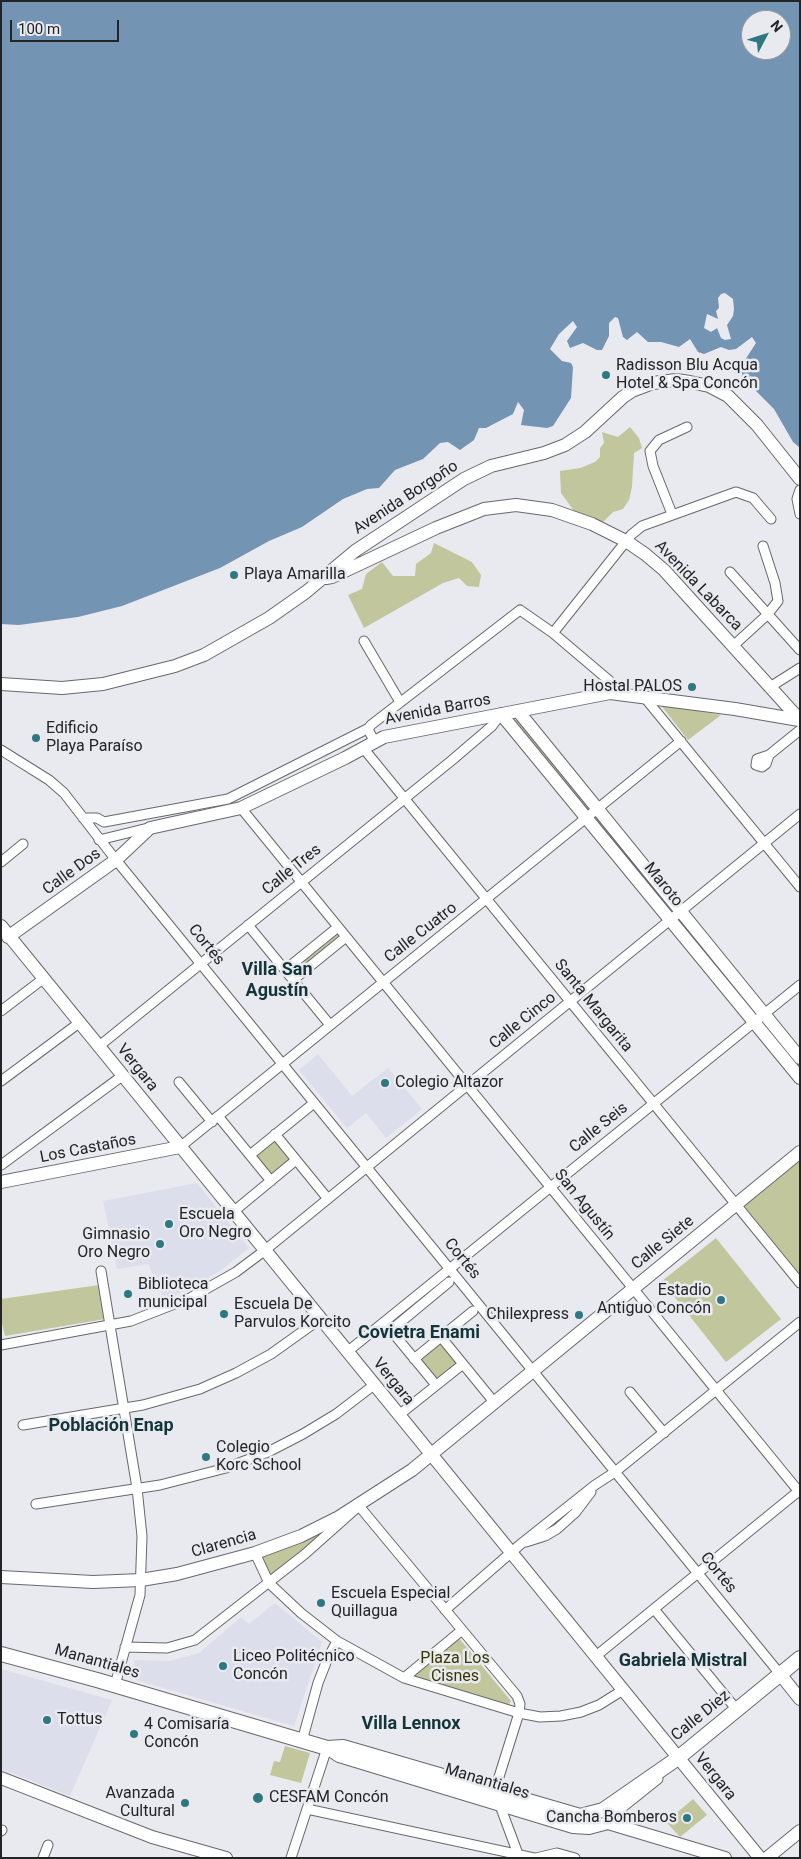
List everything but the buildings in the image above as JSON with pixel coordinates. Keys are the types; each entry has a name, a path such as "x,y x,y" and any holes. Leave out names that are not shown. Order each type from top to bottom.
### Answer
{"main road":[{"name":"Manantiales","path":"1,1654 114,1685 326,1748 344,1747 573,1815"},
{"name":"Calle Diez","path":"573,1815 586,1816 603,1810 674,1760 800,1658"}],"street":[{"name":"Avenida Borgoño","path":"1,684 38,688 86,685 128,679 175,666 204,655 248,631 324,578 355,551 464,479 491,466 544,453 565,445 591,427 623,397 653,383 676,380 690,382 709,386 728,396 757,425 800,479"},
{"path":"672,514 652,466 650,451 659,440 687,427"},
{"path":"800,490 797,499 800,514"},
{"path":"553,633 626,541 642,526 736,492 753,498 772,520"},
{"name":"Avenida Labarca","path":"324,578 332,577 452,521 484,509 504,505 528,505 552,510 592,524 626,541 664,570 800,720"},
{"path":"733,646 767,615 777,604 779,598 763,546"},
{"path":"730,572 800,650"},
{"name":"Avenida Barros","path":"83,818 97,818 104,822 228,799 369,728 517,611 526,612 626,694"},
{"path":"364,641 400,702"},
{"path":"770,687 800,668"},
{"name":"Avenida Barros","path":"99,840 241,808 384,737 597,694 626,694 800,720"},
{"path":"645,698 800,887"},
{"name":"Maroto","path":"518,711 681,912 759,1018 800,1078"},
{"name":"Maroto","path":"501,714 670,920 759,1018 800,1058"},
{"name":"Calle Tres","path":"98,1047 405,799 492,726 501,714"},
{"name":"Santa Margarita","path":"369,728 369,745 405,799 800,1283"},
{"path":"769,755 800,730"},
{"name":"Calle Cuatro","path":"180,1148 681,742"},
{"name":"Cortés","path":"1,750 58,786 99,840 800,1698"},
{"name":"San Agustín","path":"241,808 799,1492"},
{"name":"Calle Cinco","path":"1,1345 110,1327 144,1317 190,1298 236,1272 800,814"},
{"name":"Calle Dos","path":"5,940 116,860 150,828"},
{"path":"1,862 22,844"},
{"path":"248,925 330,1025"},
{"name":"Vergara","path":"1,926 5,940 43,979 596,1656 674,1760 760,1858"},
{"path":"285,970 338,927"},
{"path":"293,980 346,936"},
{"path":"1,1011 43,979"},
{"name":"Calle Seis","path":"347,1352 800,985"},
{"path":"1,1081 78,1023"},
{"path":"1,1165 122,1076"},
{"path":"179,1082 250,1155 271,1181"},
{"path":"250,1155 314,1103"},
{"path":"275,1134 328,1199"},
{"name":"Los Castaños","path":"1,1182 180,1148"},
{"name":"Calle Siete","path":"431,1454 800,1152"},
{"path":"233,1212 296,1160"},
{"path":"101,1271 137,1488 142,1536 140,1595 114,1685"},
{"path":"391,1330 449,1282"},
{"path":"414,1359 473,1311"},
{"path":"23,1425 123,1408 181,1395 236,1373 279,1349 320,1319"},
{"path":"384,1322 436,1385"},
{"path":"445,1610 512,1554 522,1543 545,1536 563,1524 581,1506 595,1485 615,1472 800,1322"},
{"path":"441,1337 494,1402"},
{"path":"399,1416 463,1364"},
{"path":"36,1504 204,1475 268,1452 320,1424 374,1385"},
{"path":"630,1392 664,1433"},
{"name":"Clarencia","path":"1,1576 70,1582 141,1580 198,1570 255,1553 301,1536 359,1506 400,1479 431,1454"},
{"path":"596,1656 799,1492"},
{"path":"126,1647 168,1648 195,1640 269,1583 359,1506 517,1696 520,1704 519,1713 498,1780"},
{"path":"255,1553 269,1583 301,1613 337,1641 404,1678 519,1713 550,1717 571,1714 599,1705 623,1690"},
{"path":"654,1609 737,1710"},
{"path":"404,1678 462,1630"},
{"path":"302,1741 326,1660 337,1641"},
{"path":"291,1858 326,1748"},
{"name":"Manantiales","path":"326,1748 339,1756 499,1803 572,1828 589,1828 608,1823 725,1858"},
{"name":"Calle Diez","path":"613,1815 672,1768 674,1760"},
{"path":"1,1778 152,1837 226,1858"},
{"path":"499,1803 518,1854"},
{"path":"307,1809 535,1858 557,1853 575,1858"},
{"path":"767,1858 800,1831"},
{"path":"42,1858 48,1845"}],"shaded area":[{"name":"Colegio Altazor","path":"318,1054 352,1096 388,1068 422,1109 386,1138 366,1113 347,1128 299,1070"},
{"name":"Escuela Oro Negro","path":"197,1183 249,1248 220,1271 165,1301 148,1264 117,1269 103,1201"},
{"name":"Liceo Politécnico Concón","path":"275,1603 322,1642 294,1726 129,1678 135,1660 170,1661 199,1653 241,1617 249,1624"},
{"path":"1,1669 112,1700 70,1796 1,1769"}],"green space":[{"path":"630,427 639,438 642,448 634,453 632,487 629,500 623,509 613,512 602,523 574,511 561,493 560,471 580,468 595,462 600,457 600,448 604,443 602,432 618,437"},
{"path":"434,543 472,562 481,575 479,587 467,586 459,578 443,583 364,628 348,595 362,589 366,574 382,562 393,576 415,576 416,564 431,553"},
{"path":"660,704 721,715 688,740"},
{"path":"520,718 592,807 586,812 511,722"},
{"path":"601,818 672,905 671,909 666,910 595,823 596,819"},
{"path":"337,931 342,938 294,977 289,970"},
{"path":"275,1139 292,1160 271,1176 254,1155"},
{"path":"800,1160 800,1280 741,1208"},
{"name":"Estadio Antiguo Concón","path":"716,1238 781,1319 726,1362 662,1281"},
{"path":"99,1285 105,1319 5,1336 1,1319 1,1299"},
{"path":"440,1342 457,1363 437,1380 419,1359"},
{"path":"330,1528 270,1575 260,1554"},
{"name":"Plaza Los Cisnes","path":"458,1637 511,1701 507,1708 415,1679 414,1672"},
{"path":"285,1746 310,1753 301,1783 270,1775 274,1761 280,1762"},
{"name":"Cancha Bomberos","path":"693,1799 707,1815 680,1837 666,1822"}],"water":[{"path":"1,1 800,1 800,448 793,442 774,409 744,379 741,371 743,363 756,343 752,337 736,349 729,350 721,347 704,354 698,352 690,339 679,347 661,342 648,342 637,332 627,340 623,337 618,318 615,317 609,323 609,336 602,350 597,350 583,343 570,348 567,341 577,327 573,321 559,334 550,349 562,361 571,363 573,367 571,398 553,426 547,428 521,425 524,410 518,402 513,414 486,428 479,428 474,440 460,450 448,442 440,443 423,459 395,470 379,488 367,489 343,499 302,527 269,541 220,568 122,606 78,617 19,625 1,624","holes":["725,293 733,299 733,316 727,325 731,339 725,340 721,338 717,328 711,332 704,328 707,314 718,319 716,311 719,308 718,298 721,294"]}],"place":[{"name":"Radisson Blu Acqua Hotel & Spa Concón","path":"606,375"},
{"name":"Playa Amarilla","path":"234,575"},
{"name":"Hostal PALOS","path":"692,687"},
{"name":"Edificio Playa Paraíso","path":"36,738"},
{"name":"Colegio Altazor","path":"385,1083"},
{"name":"Escuela Oro Negro","path":"169,1224"},
{"name":"Gimnasio Oro Negro","path":"160,1244"},
{"name":"Biblioteca municipal","path":"128,1294"},
{"name":"Estadio Antiguo Concón","path":"721,1300"},
{"name":"Escuela De Parvulos Korcito","path":"224,1314"},
{"name":"Chilexpress","path":"579,1315"},
{"name":"Colegio Korc School","path":"206,1457"},
{"name":"Escuela Especial Quillagua","path":"321,1603"},
{"name":"Liceo Politécnico Concón","path":"223,1666"},
{"name":"Tottus","path":"47,1720"},
{"name":"4 Comisaría Concón","path":"134,1734"},
{"name":"CESFAM Concón","path":"258,1798"},
{"name":"Avanzada Cultural","path":"185,1803"},
{"name":"Cancha Bomberos","path":"687,1818"}],"district":[{"name":"Villa San Agustín","path":"277,980"},
{"name":"Covietra Enami","path":"419,1333"},
{"name":"Población Enap","path":"111,1426"},
{"name":"Gabriela Mistral","path":"683,1661"},
{"name":"Villa Lennox","path":"411,1724"}]}
